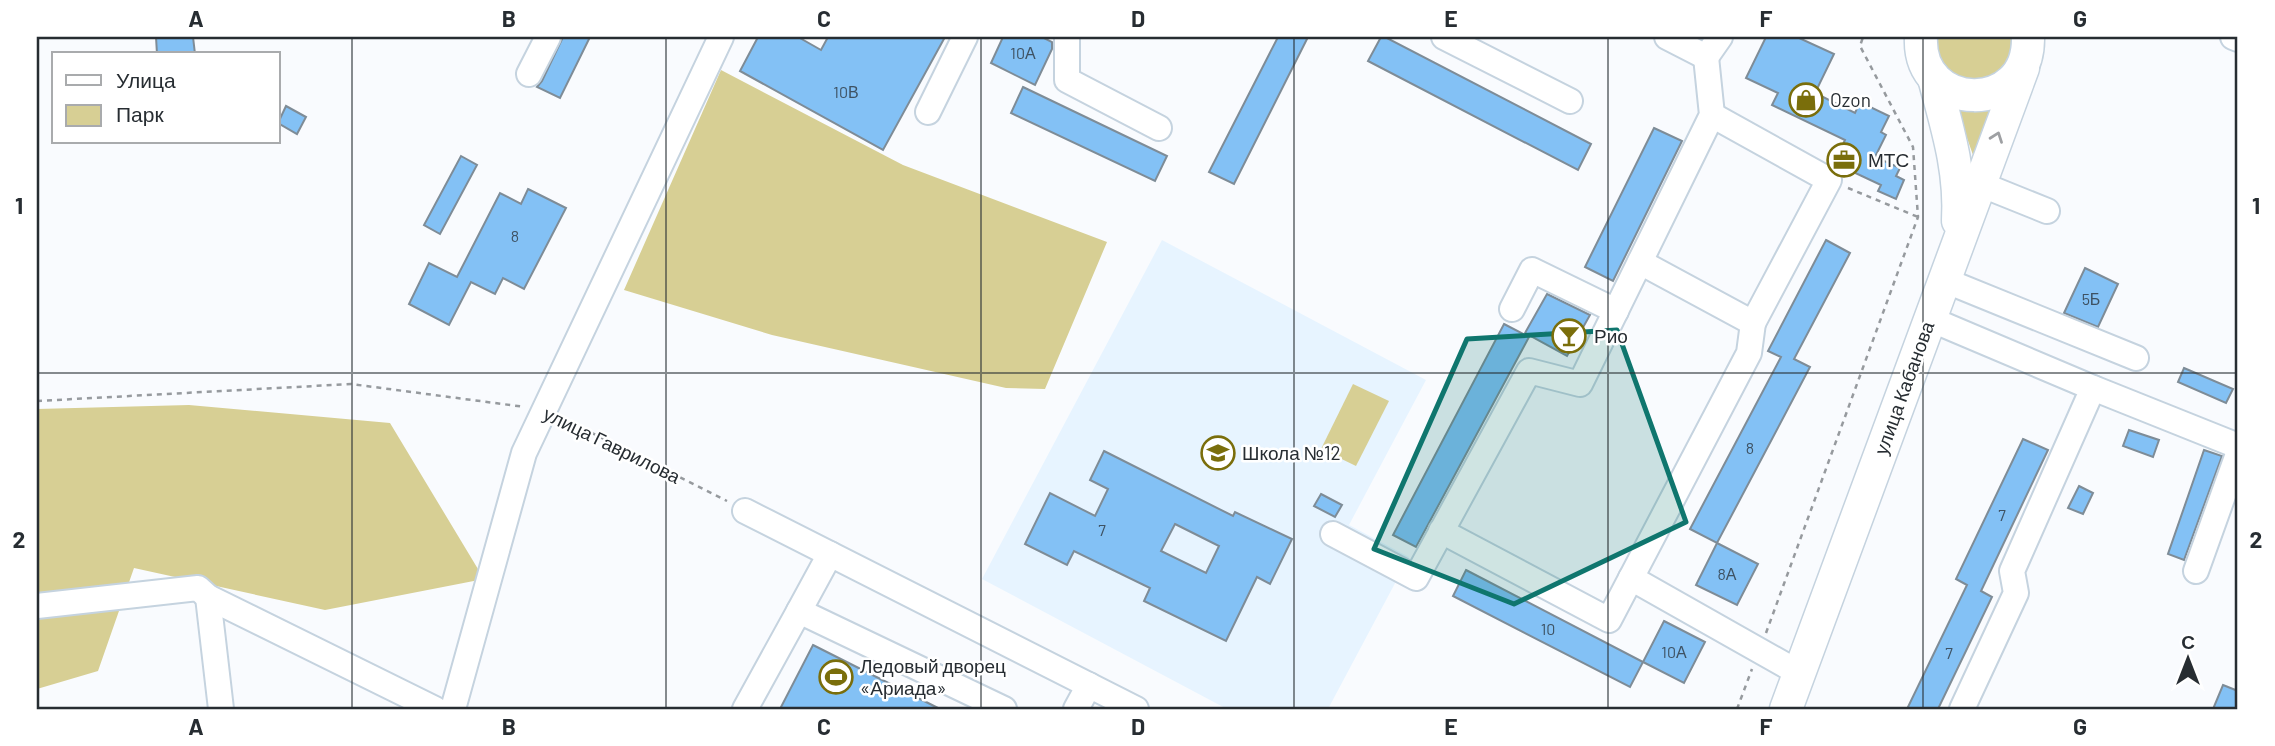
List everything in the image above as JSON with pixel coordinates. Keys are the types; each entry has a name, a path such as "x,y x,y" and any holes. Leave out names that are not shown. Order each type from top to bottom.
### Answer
{"main road":[{"path":"1917,40 1934,78 1956,161 1960,199 1957,247"},
{"path":"1934,78 1948,89 1964,95 1981,96 1998,91 2012,81 2028,48"},
{"name":"улица Кабанова","path":"1786,709 2028,48"}],"street":[{"path":"529,74 548,37"},
{"path":"453,709 524,453 721,37"},
{"path":"928,111 965,37"},
{"path":"1067,37 1067,80 1159,128"},
{"path":"1444,37 1570,101"},
{"path":"1333,534 1416,578 1529,371 1580,384 1712,115 1713,47 1667,37"},
{"path":"2233,37 2238,39"},
{"path":"1441,531 1609,620 1749,352 1753,323 1829,180 1712,115"},
{"path":"1980,184 2047,211"},
{"path":"1640,262 1753,323"},
{"path":"1512,309 1532,270 1616,311"},
{"path":"1944,280 2136,358"},
{"path":"1930,318 2238,446"},
{"path":"1962,709 2016,593 2012,571 2093,388"},
{"path":"2196,571 2238,454"},
{"path":"745,511 1136,709"},
{"path":"746,709 830,554"},
{"path":"1631,578 1800,673"},
{"path":"37,606 198,588 208,597 435,709"},
{"path":"208,597 221,709"},
{"path":"799,611 1004,709"},
{"path":"1076,709 1089,685"}],"path":[{"path":"1737,709 1917,217 1913,147 1860,46 1863,37"},
{"path":"1829,180 1917,217"},
{"name":"улица Гаврилова","path":"37,401 351,384 544,409 745,511"}],"highlighted area":[{"path":"1617,330 1686,522 1514,604 1374,549 1467,339"}],"shaded area":[{"name":"Школа №12","path":"1162,240 1426,380 1349,525 1409,557 1328,709 1227,709 982,579"}],"green space":[{"path":"1932,37 2018,37 2013,63 1978,86 1940,69"},
{"path":"721,70 903,165 1107,242 1045,389 1006,388 772,335 624,290"},
{"path":"1956,107 1969,111 1992,111 1982,140 1973,155"},
{"path":"1353,384 1389,401 1356,466 1321,449"},
{"path":"189,405 390,423 484,579 325,610 134,568 98,671 37,689 37,409"}],"building":[{"path":"156,37 193,37 195,52 157,52"},
{"path":"563,37 590,37 560,98 537,87"},
{"path":"758,37 798,37 821,50 828,37 945,37 883,150 740,71"},
{"path":"1003,37 1042,37 1052,42 1052,49 1035,85 991,63"},
{"path":"1278,37 1308,37 1234,184 1209,172"},
{"path":"1381,37 1591,144 1578,170 1368,61"},
{"path":"1766,37 1797,37 1834,54 1815,93 1855,113 1860,102 1889,116 1881,132 1886,135 1875,157 1900,168 1896,176 1904,180 1896,199 1878,191 1881,185 1834,163 1845,140 1772,105 1778,93 1746,78"},
{"path":"1023,87 1167,156 1155,181 1011,113"},
{"path":"286,106 306,117 297,134 280,124"},
{"path":"1654,128 1682,141 1613,281 1585,267"},
{"path":"461,156 477,165 440,234 424,225"},
{"path":"528,189 566,208 524,289 503,278 495,294 471,282 449,325 409,304 429,263 457,277 500,193 521,204"},
{"path":"1826,240 1850,253 1794,359 1810,367 1717,543 1690,529 1781,357 1768,351"},
{"path":"2085,268 2118,284 2098,327 2064,313"},
{"path":"1547,294 1590,315 1567,356 1525,333"},
{"path":"1504,324 1529,337 1416,547 1393,535"},
{"path":"2184,368 2233,389 2226,403 2178,382"},
{"path":"2129,430 2159,440 2153,457 2123,446"},
{"path":"2023,439 2048,450 1981,591 1992,597 1938,709 1907,709 1967,585 1956,579"},
{"path":"2204,450 2222,456 2184,560 2168,554"},
{"path":"1104,451 1233,516 1235,512 1292,539 1270,584 1257,577 1226,641 1144,601 1150,588 1074,551 1067,565 1025,544 1050,493 1095,516 1108,489 1090,480","holes":["1175,524 1219,546 1206,573 1161,551"]},
{"path":"2079,486 2093,493 2083,514 2068,508"},
{"path":"1321,494 1342,505 1335,517 1314,506"},
{"path":"1717,543 1758,564 1737,605 1696,585"},
{"path":"1466,570 1643,662 1630,687 1453,596"},
{"path":"1664,621 1705,642 1684,683 1643,662"},
{"name":"Ледовый дворец «Ариада»","path":"813,645 940,709 780,709"},
{"path":"2223,685 2238,691 2238,709 2213,709"}],"place":[{"name":"Ozon","path":"1806,100"},
{"name":"МТС","path":"1844,160"},
{"name":"Рио","path":"1569,336"},
{"name":"Школа №12","path":"1218,453"},
{"name":"Ледовый дворец «Ариада»","path":"836,677"}]}
